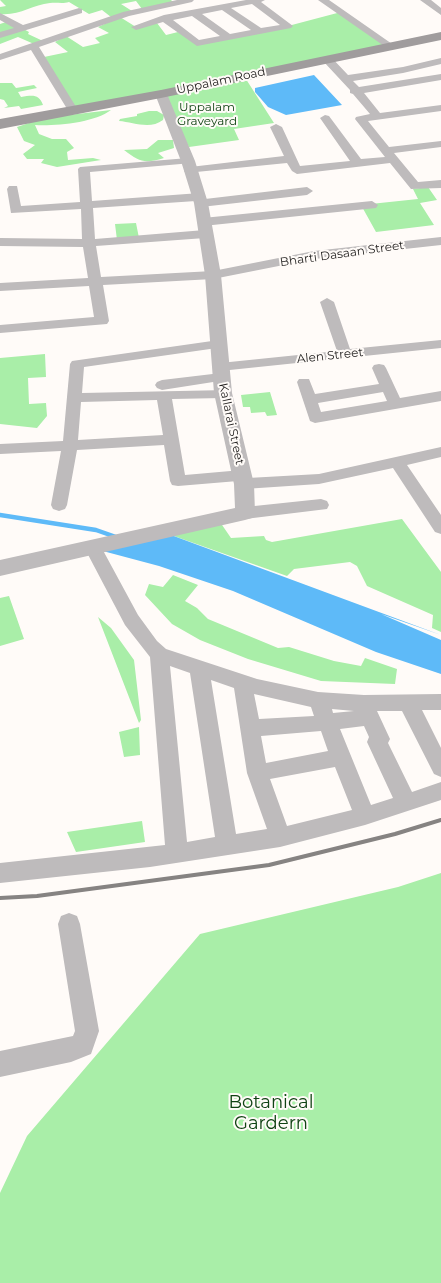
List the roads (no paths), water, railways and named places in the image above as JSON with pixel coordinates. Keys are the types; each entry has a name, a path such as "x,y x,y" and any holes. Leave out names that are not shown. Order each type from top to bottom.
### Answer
{"main road":[{"name":"Uppalam Road","path":"0,124 161,94 441,36"}],"street":[{"path":"0,57 126,14 189,0"},
{"path":"323,0 390,46"},
{"path":"425,0 441,12"},
{"path":"136,27 161,19 257,1 288,26 197,44 161,19 143,10"},
{"path":"224,7 260,32"},
{"path":"0,34 78,11"},
{"path":"194,13 230,38"},
{"path":"0,16 22,28"},
{"path":"34,46 73,110"},
{"path":"327,59 376,116"},
{"path":"344,79 403,70 441,61"},
{"path":"354,91 441,77"},
{"path":"363,100 441,88"},
{"name":"Kallarai Street","path":"161,94 201,200 204,228 213,274 221,379 243,480 244,513"},
{"path":"441,108 360,119 415,186 441,184"},
{"path":"325,118 358,164"},
{"path":"276,127 316,211"},
{"path":"297,170 358,164 441,144"},
{"path":"0,329 102,321 89,243 84,169 189,166 291,159"},
{"path":"13,189 15,242"},
{"path":"15,210 201,200 307,191"},
{"path":"0,242 89,243 316,211 372,205"},
{"name":"Bharti Dasaan Street","path":"213,274 314,255 441,241"},
{"path":"0,287 213,274"},
{"path":"327,302 345,354"},
{"path":"59,505 70,447 77,364 218,344"},
{"name":"Alen Street","path":"221,379 345,354 441,344"},
{"path":"379,368 395,404"},
{"path":"74,398 221,379"},
{"path":"74,398 164,396 221,379"},
{"path":"304,382 316,424 395,404 441,396"},
{"path":"310,400 388,387"},
{"path":"164,396 178,481 319,479 441,452"},
{"path":"0,449 70,447 172,440"},
{"path":"397,462 438,519"},
{"path":"0,568 244,513 321,505"},
{"path":"95,546 118,596 151,648 159,654 243,683 367,710"},
{"path":"159,654 177,853"},
{"path":"199,668 227,844"},
{"path":"243,683 257,773 280,837"},
{"path":"318,700 365,816"},
{"path":"250,728 296,726 326,722 367,710 408,702 441,702"},
{"path":"408,702 439,760"},
{"path":"367,710 380,740 377,742 406,802"},
{"path":"257,773 341,757"},
{"path":"0,873 177,853 280,837 365,816 441,791"},
{"path":"0,1064 71,1050 82,1044 87,1031 69,924"}],"water":[{"path":"314,75 342,105 286,115 268,107 255,92 255,88"},
{"path":"171,535 441,635 381,614 441,640 441,674 376,652 233,591 159,566 99,550"}],"waterway":[{"path":"0,515 96,530 116,537"}],"railway":[{"path":"0,898 37,896 269,865 395,834 441,820"}],"park label":[{"name":"Uppalam Graveyard","path":"207,114"},
{"name":"Botanical Gardern","path":"271,1113"}]}
